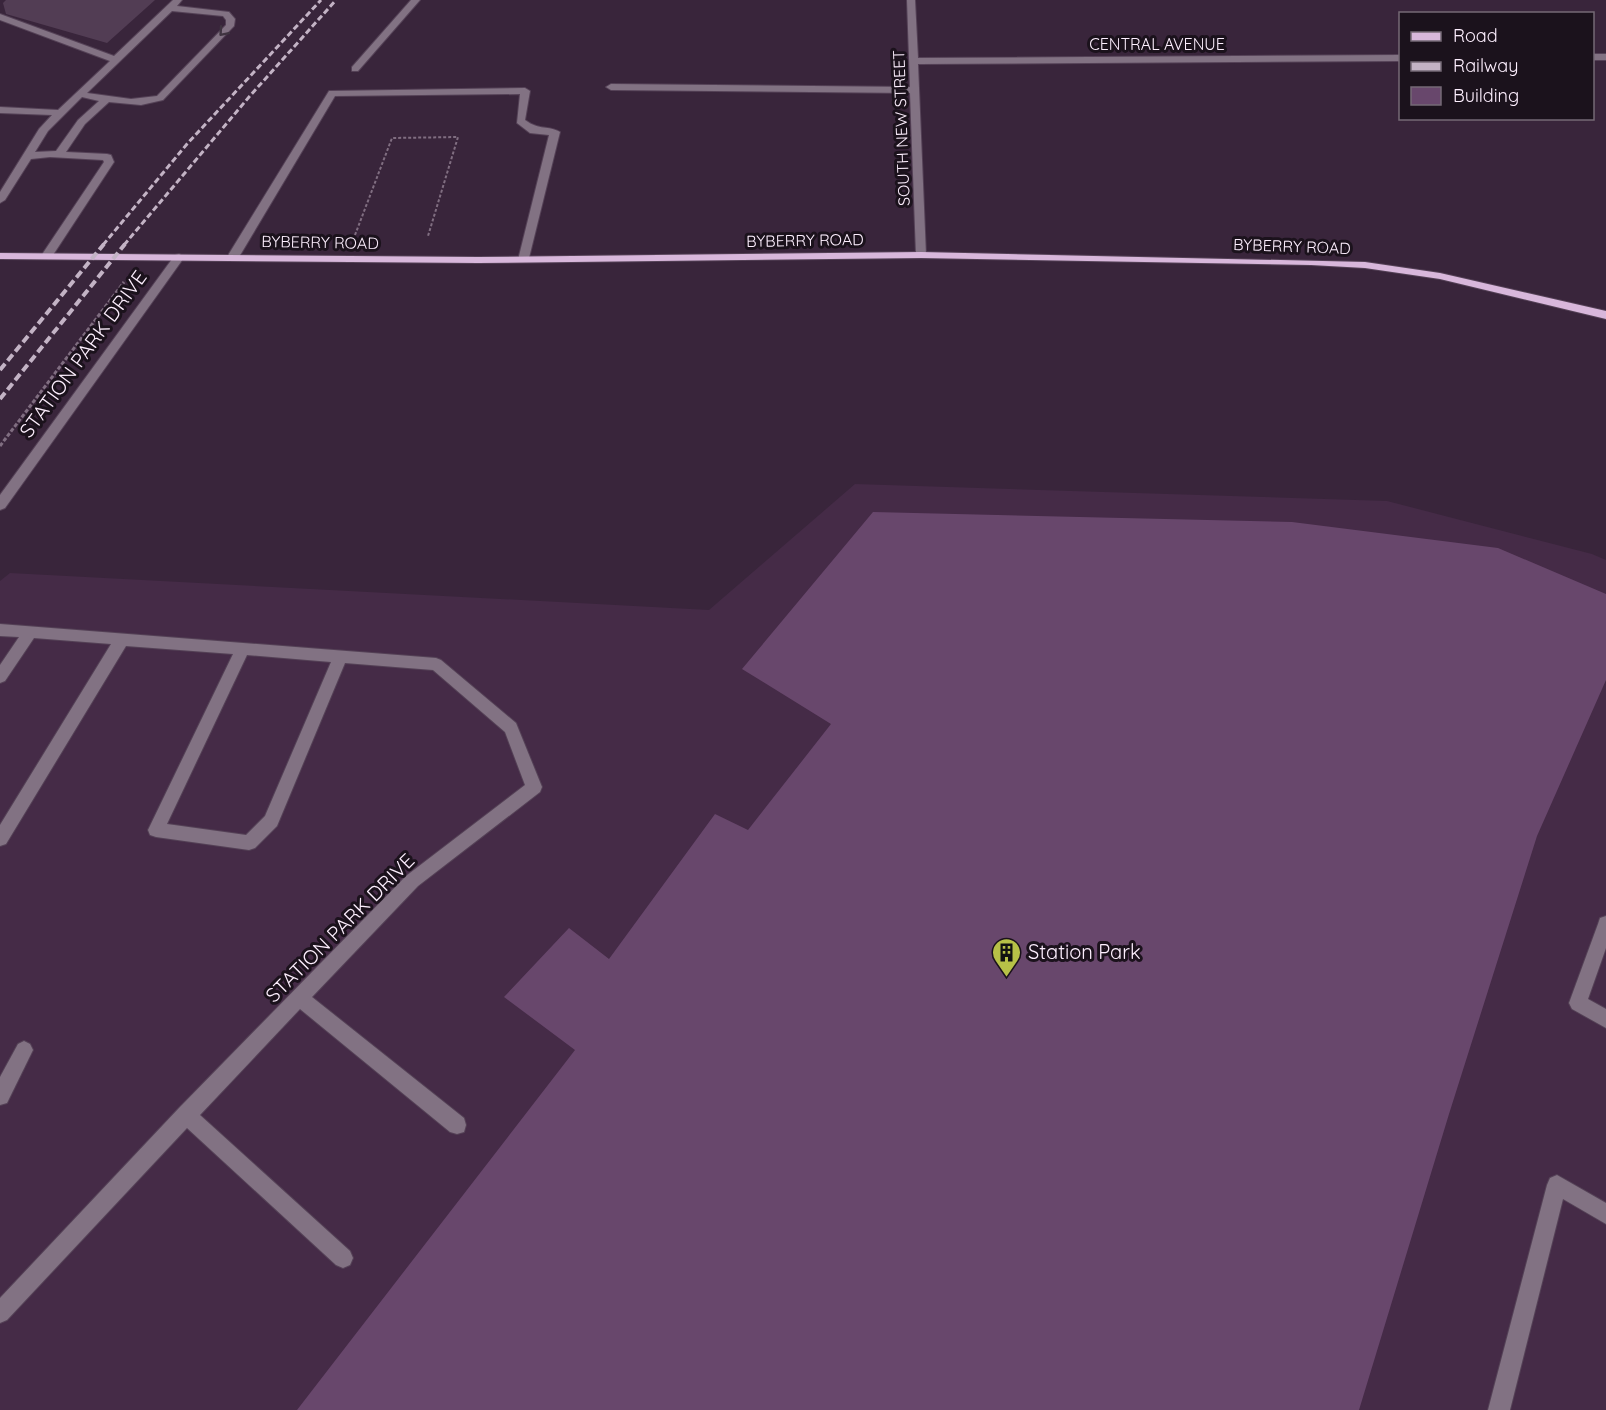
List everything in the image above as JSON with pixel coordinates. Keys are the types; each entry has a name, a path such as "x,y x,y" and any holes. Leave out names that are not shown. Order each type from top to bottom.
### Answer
{"main road":[{"name":"BYBERRY ROAD","path":"0,256 524,260 921,255 1299,262 1365,265 1440,276 1606,315"}],"street":[{"path":"0,200 45,129 178,0"},
{"path":"355,69 416,0"},
{"name":"SOUTH NEW STREET","path":"911,0 921,255"},
{"path":"80,94 107,99 149,102 160,98 230,26 231,19 226,14 170,8"},
{"path":"3,20 116,60"},
{"name":"CENTRAL AVENUE","path":"913,61 1399,58"},
{"path":"612,87 914,90"},
{"path":"233,257 332,93 525,91 520,121 533,131 555,132 524,260"},
{"path":"59,154 81,122 107,99"},
{"path":"0,110 61,113"},
{"path":"28,156 94,155 106,157 109,162 47,256"},
{"name":"STATION PARK DRIVE","path":"0,505 179,257"},
{"name":"STATION PARK DRIVE","path":"0,630 436,664 511,728 534,787 412,881 186,1115 0,1313"},
{"path":"0,677 30,632"},
{"path":"0,839 122,639"},
{"path":"242,650 156,830 249,843 271,821 340,657"},
{"path":"1606,924 1578,1003 1606,1019"},
{"path":"299,998 457,1125"},
{"path":"0,1096 24,1050"},
{"path":"186,1115 343,1258"},
{"path":"1499,1410 1557,1185 1606,1214"}],"path":[{"path":"353,241 392,138 458,137 427,241"},
{"path":"0,446 141,256"}],"shaded area":[{"path":"6,0 155,0 107,43 6,14 3,3"},
{"path":"855,484 1387,501 1592,554 1606,560 1606,1410 0,1410 0,581 10,573 709,610"}],"building":[{"name":"Station Park","path":"873,512 1292,522 1498,548 1606,594 1606,680 1537,836 1359,1410 297,1410 575,1050 504,997 569,928 609,959 715,814 748,830 831,724 742,669"}],"railway":[{"path":"103,245 187,144 321,0"},
{"path":"124,245 249,97 336,0"},
{"path":"0,370 104,244"},
{"path":"0,399 125,244"}],"place":[{"name":"Station Park","path":"1007,978"}]}
